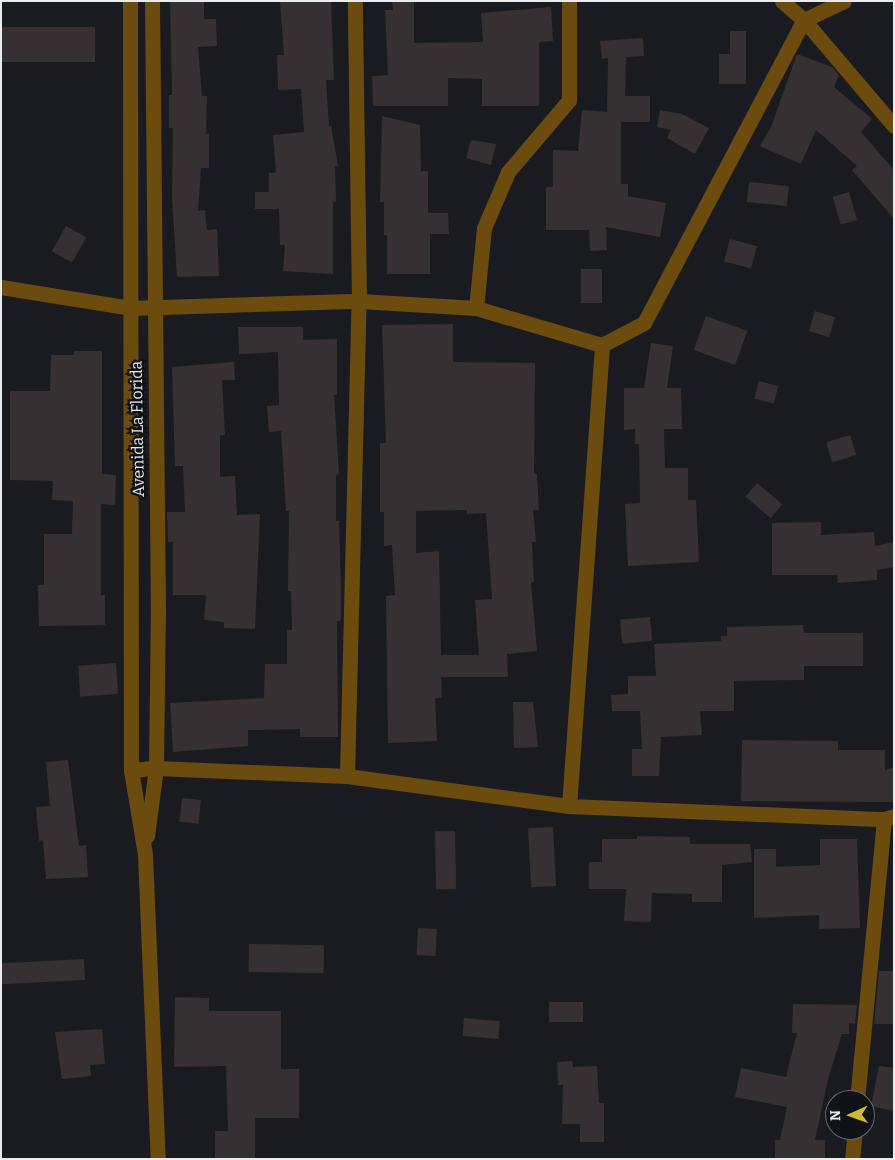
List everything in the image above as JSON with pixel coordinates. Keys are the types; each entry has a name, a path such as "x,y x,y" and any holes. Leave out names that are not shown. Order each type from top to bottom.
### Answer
{"street":[{"path":"130,1 131,770 145,855 158,1159"},
{"name":"Avenida La Florida","path":"145,855 156,768 158,613 152,1"},
{"path":"347,776 359,301 355,1"},
{"path":"476,308 484,228 508,172 569,100 569,1"},
{"path":"782,1 804,20 894,126"},
{"path":"1,287 130,308 359,301 476,308 602,345 644,323 804,20 844,1"},
{"path":"568,806 602,345"},
{"path":"131,770 156,768 347,776 568,806 889,818 859,1090"},
{"path":"852,1159 854,1140"}],"building":[{"path":"170,1 204,1 204,19 216,19 217,46 198,47 202,96 207,96 206,134 209,134 209,168 201,168 198,211 205,210 207,230 217,229 219,276 177,277 172,197 173,128 169,128 169,95 172,95"},
{"path":"280,1 331,1 334,80 326,80 329,127 331,126 338,166 335,167 336,202 333,202 333,274 283,271 285,245 280,245 279,209 255,209 255,192 269,192 269,173 276,173 273,135 304,132 301,89 278,90 277,55 284,55"},
{"path":"392,1 414,1 414,43 483,42 481,13 551,7 553,41 539,42 539,106 482,106 482,79 448,78 448,106 373,106 372,76 388,75 385,10 393,10"},
{"path":"1,27 95,27 95,62 1,62"},
{"path":"730,31 746,31 746,84 719,84 719,54 730,54"},
{"path":"643,38 644,56 626,57 625,96 650,96 650,122 621,122 621,184 628,184 628,196 666,203 660,237 606,227 607,250 590,251 589,230 546,230 546,187 553,187 553,150 578,151 582,110 607,112 608,58 602,59 600,41"},
{"path":"797,54 832,67 839,75 834,87 872,119 861,132 894,170 894,219 852,170 857,166 816,130 801,164 760,146 771,127"},
{"path":"660,110 682,114 709,128 695,154 667,138 671,130 657,127"},
{"path":"382,116 420,125 421,171 428,171 428,213 448,213 449,234 430,234 430,274 387,274 387,235 384,235 384,202 380,202"},
{"path":"471,140 496,144 491,165 466,158"},
{"path":"749,182 789,186 787,206 747,202"},
{"path":"849,192 857,220 841,225 833,197"},
{"path":"66,226 86,237 72,263 52,251"},
{"path":"730,239 757,246 751,268 724,261"},
{"path":"581,269 602,269 602,303 581,303"},
{"path":"815,311 835,317 829,337 809,331"},
{"path":"706,316 747,331 735,365 694,350"},
{"path":"453,324 453,362 535,363 534,474 537,474 539,510 533,510 536,542 532,542 534,582 531,582 537,651 507,654 508,677 441,677 442,698 435,698 437,741 388,743 386,596 395,595 392,545 384,546 384,512 380,512 380,443 386,443 382,325","holes":["467,510 467,514 486,513 492,599 475,600 479,655 441,655 439,551 416,553 416,511"]},
{"path":"238,327 303,327 303,340 337,339 337,395 334,395 339,474 336,475 336,521 339,521 341,589 341,621 337,621 338,737 300,737 300,729 248,730 248,746 173,752 170,703 264,698 265,664 287,664 287,630 292,630 291,591 288,591 289,511 286,511 281,431 269,432 267,406 279,405 278,352 239,354"},
{"path":"651,343 673,346 667,388 681,388 682,429 664,429 665,468 688,468 688,500 696,500 699,562 628,566 625,504 640,503 639,444 635,444 635,429 624,430 624,388 644,388"},
{"path":"74,351 102,351 102,474 116,475 115,505 101,504 101,595 105,595 105,625 39,626 38,585 44,585 44,534 72,534 73,501 52,500 53,481 10,480 10,391 50,391 51,355 74,355"},
{"path":"234,362 235,380 222,380 225,435 220,435 220,477 235,476 237,515 260,514 255,629 224,628 224,622 204,620 206,595 173,595 173,542 168,542 167,512 185,512 183,466 175,466 172,367"},
{"path":"759,381 778,386 774,404 754,398"},
{"path":"850,435 856,455 832,462 826,442"},
{"path":"757,483 782,504 771,518 745,497"},
{"path":"821,522 821,535 874,532 875,546 894,542 894,567 877,570 877,580 838,583 837,575 772,575 772,523"},
{"path":"650,617 652,641 622,644 620,620"},
{"path":"803,625 804,633 863,633 863,666 804,666 804,680 734,681 734,711 700,711 702,735 661,737 659,776 632,776 632,749 642,749 640,711 612,711 611,695 628,694 628,676 656,676 654,644 721,641 721,636 727,636 727,627"},
{"path":"116,663 118,694 80,697 78,666"},
{"path":"513,702 533,702 538,747 514,748"},
{"path":"742,740 838,741 838,750 885,750 885,770 894,767 894,802 741,801"},
{"path":"68,760 79,846 86,845 88,877 46,879 43,840 39,841 36,807 50,806 46,762"},
{"path":"182,798 201,800 198,824 179,822"},
{"path":"553,827 556,886 531,887 528,828"},
{"path":"435,831 455,831 456,889 436,889"},
{"path":"637,836 690,837 690,844 750,844 752,862 722,865 722,902 692,902 692,894 652,893 651,922 624,921 626,889 589,889 589,862 602,862 602,839 637,839"},
{"path":"820,839 857,839 860,928 819,929 819,915 754,918 754,849 776,849 776,867 820,865"},
{"path":"418,928 437,929 436,956 417,955"},
{"path":"249,944 324,945 323,973 249,972"},
{"path":"84,959 85,980 2,984 1,963"},
{"path":"879,971 894,971 894,1024 874,1024"},
{"path":"175,997 209,998 209,1011 281,1011 281,1069 299,1069 299,1118 255,1118 255,1159 215,1159 215,1131 228,1131 226,1066 174,1067"},
{"path":"549,1002 583,1002 583,1022 549,1022"},
{"path":"793,1004 857,1005 855,1024 849,1023 849,1034 842,1034 825,1090 815,1140 825,1140 825,1159 775,1159 775,1140 780,1140 787,1107 735,1097 741,1068 786,1077 797,1033 792,1033"},
{"path":"464,1018 500,1021 498,1039 462,1036"},
{"path":"102,1029 105,1064 90,1065 91,1076 62,1079 55,1032"},
{"path":"572,1061 573,1067 597,1066 599,1103 604,1103 604,1142 580,1142 580,1124 562,1124 563,1085 558,1085 557,1062"},
{"path":"879,1066 894,1068 894,1111 875,1107 874,1090"}]}
